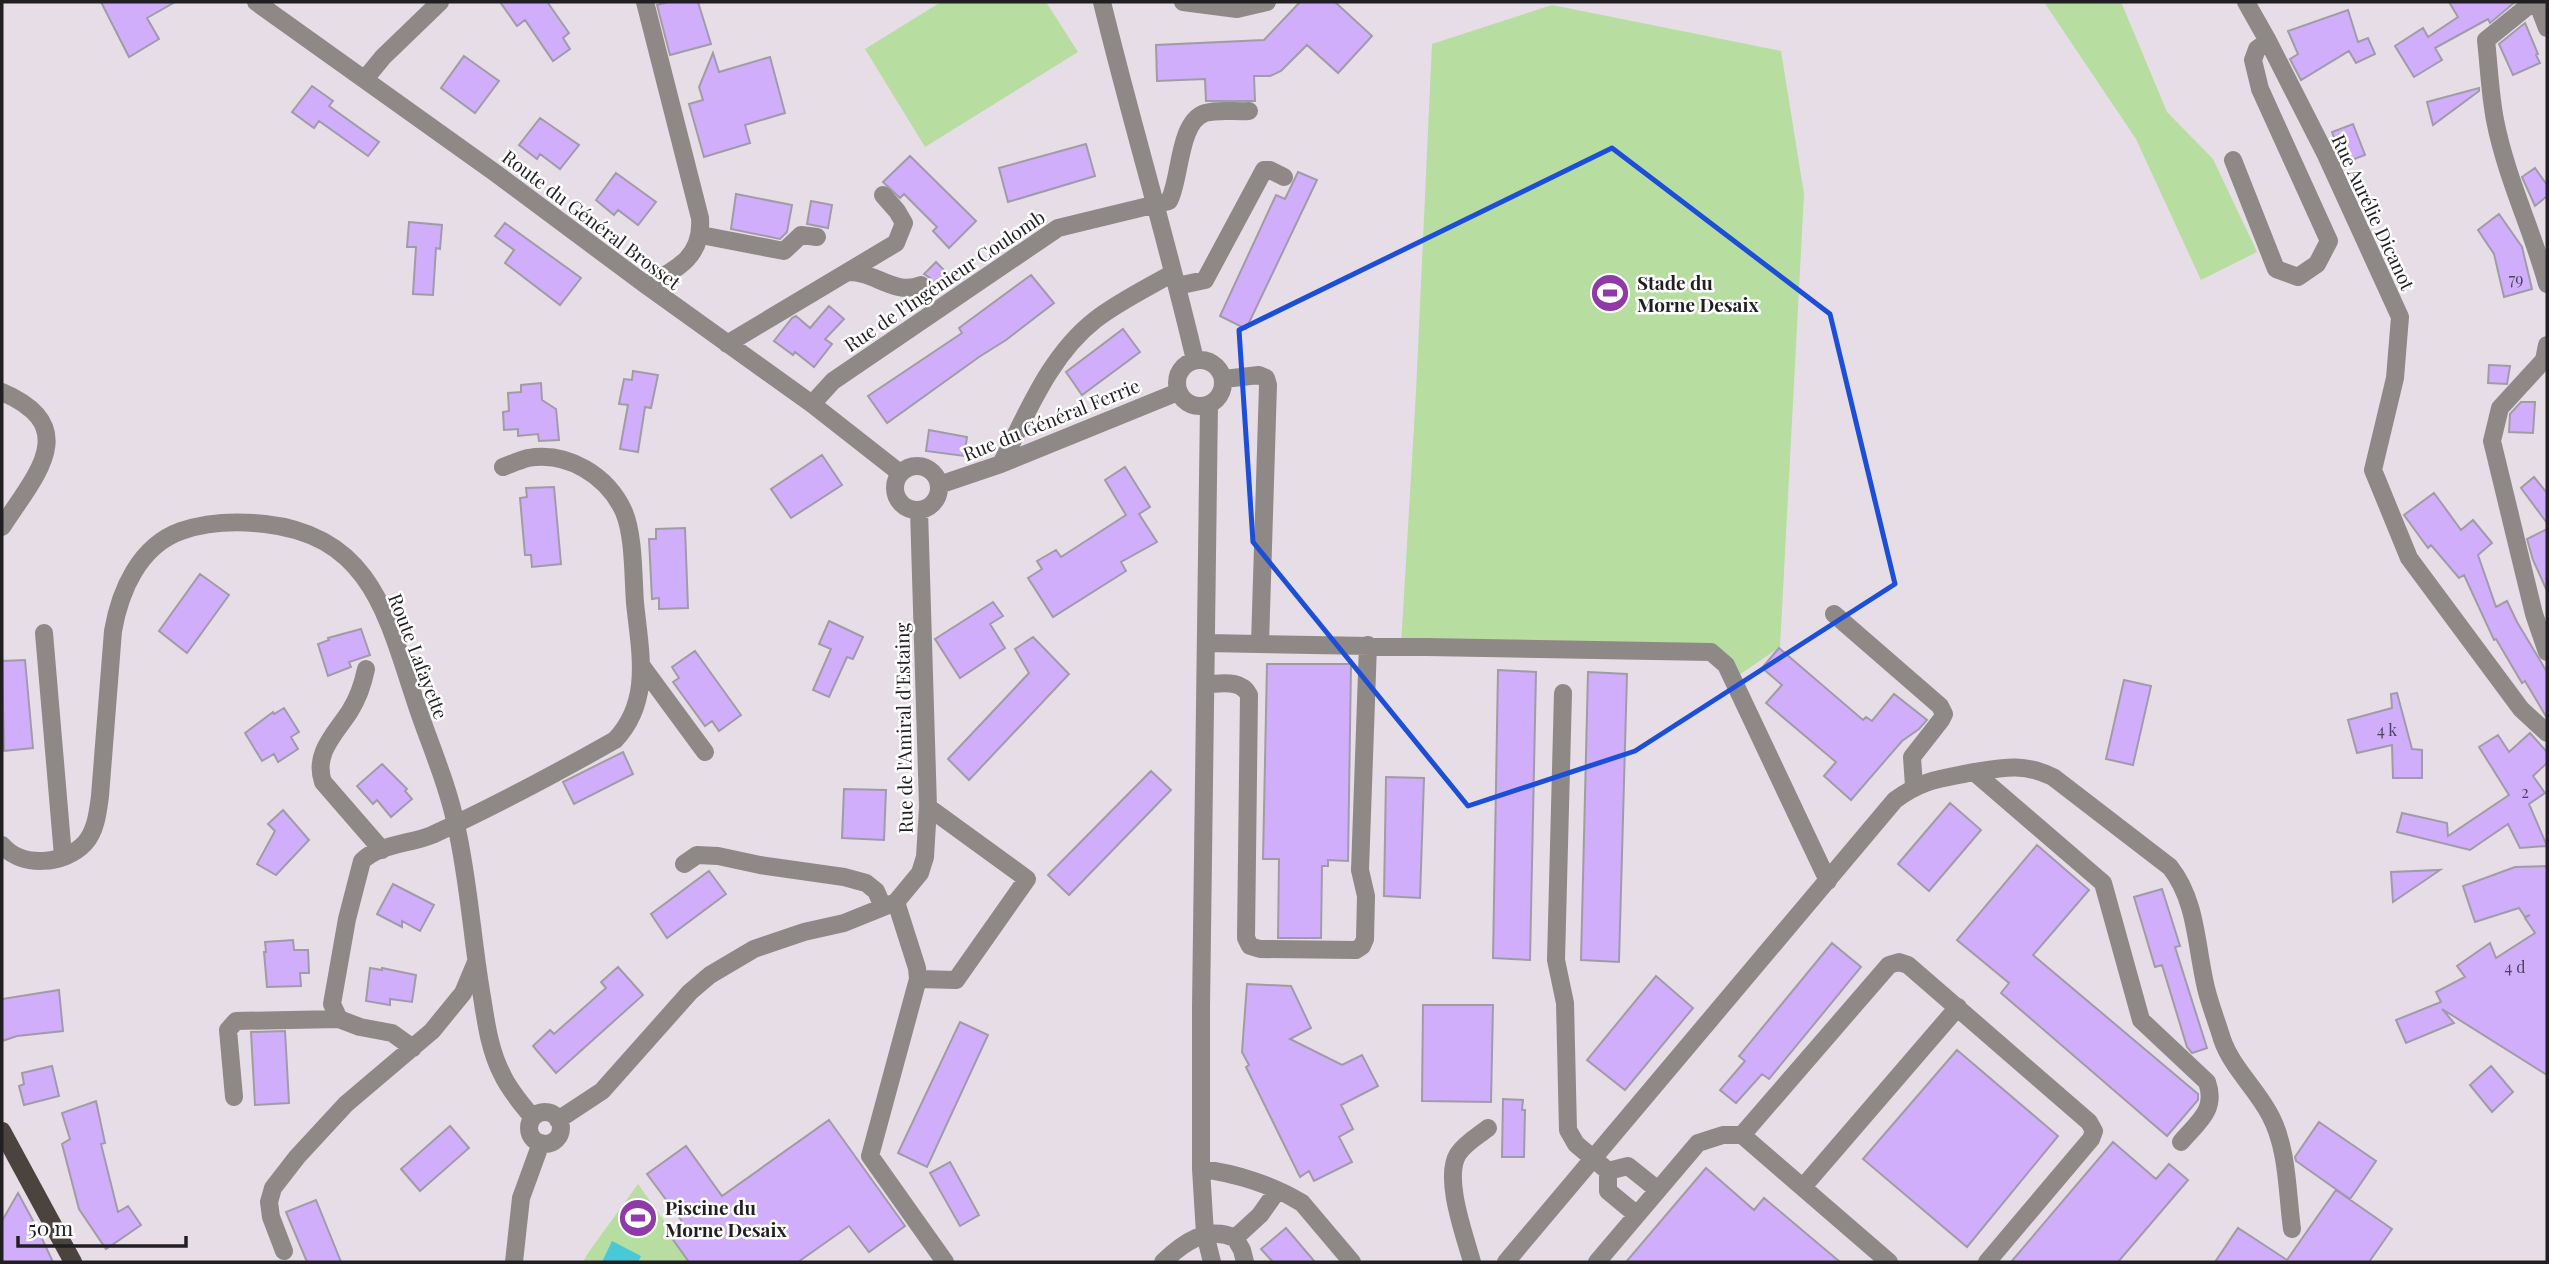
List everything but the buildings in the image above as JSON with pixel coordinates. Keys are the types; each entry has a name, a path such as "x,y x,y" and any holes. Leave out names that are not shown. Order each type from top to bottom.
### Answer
{"main road":[{"path":"2,1131 73,1262"}],"street":[{"name":"Route du Général Brosset","path":"256,2 812,404 900,473"},
{"path":"365,79 405,34 440,2"},
{"path":"645,2 700,218 701,235 695,248 682,264 646,285"},
{"path":"1101,2 1195,360"},
{"path":"1183,2 1237,9 1267,2"},
{"name":"Rue Aurélie Dicanot","path":"2246,2 2326,155 2400,317 2395,379 2373,470 2388,508 2409,558 2521,709 2547,733"},
{"path":"2547,28 2535,2 2486,40 2495,120 2514,188 2537,247 2547,284"},
{"path":"2234,160 2276,269 2298,277 2317,264 2329,242 2260,89 2253,60 2257,49 2268,41"},
{"path":"1154,205 1169,201 1176,190 1185,136 1195,121 1205,113 1250,111"},
{"path":"1001,464 1049,373 1088,326 1104,314 1175,280 1205,280 1264,170 1284,177"},
{"path":"727,344 896,243 904,223 883,195"},
{"name":"Rue de l'Ingénieur Coulomb","path":"812,404 833,381 1058,228 1154,205"},
{"path":"701,235 784,251 801,235 817,237"},
{"path":"848,272 863,271 899,288 911,289 921,285"},
{"path":"2547,345 2544,360 2500,408 2492,441 2541,610 2547,652"},
{"path":"1202,359 1217,365 1224,379 1221,394 1209,404 1194,406 1178,391 1181,369 1195,360 1202,359"},
{"path":"1224,379 1259,375 1266,378 1268,385 1260,644"},
{"name":"Rue du Général Ferrie","path":"939,485 1001,464 1178,391"},
{"path":"2,392 30,407 43,427 47,449 44,462 2,527"},
{"path":"1209,404 1200,1169 1205,1234 1212,1262"},
{"path":"339,1019 332,1004 356,874 362,861 369,855 418,841 456,824 615,740 622,733 639,701 640,664 629,531 624,512 597,476 583,466 566,461 529,458 503,467"},
{"path":"912,466 927,468 933,472 939,485 939,492 932,504 919,510 905,506 896,495 896,480 900,473 912,466"},
{"name":"Rue de l'Amiral d'Estaing","path":"558,1119 602,1091 690,992 710,975 754,949 804,932 844,923 890,905 920,873 925,857 928,807 919,510"},
{"name":"Route Lafayette","path":"63,856 85,843 98,811 113,631 117,611 131,575 144,558 179,531 214,524 255,523 302,530 323,540 359,569 387,618 456,824 476,962 493,1049 501,1074 532,1118"},
{"path":"1834,614 1940,706 1944,713 1912,757 1914,786"},
{"path":"2,845 19,859 43,861 63,856 44,633"},
{"path":"1206,643 1711,652 1726,665 1828,881"},
{"path":"1206,684 1238,684 1246,688 1249,695 1246,938 1250,946 1260,949 1356,950 1362,946 1365,939 1366,896 1360,870 1368,645"},
{"path":"640,664 705,752"},
{"path":"366,669 363,684 350,710 327,743 320,773 323,782 382,850"},
{"path":"1563,693 1556,960 1565,1003 1568,1130 1576,1144 1608,1171 1608,1191 1637,1215"},
{"path":"1506,1262 1895,800 1914,786 2011,766 2035,768 2053,777 2170,867 2182,883 2192,912 2206,989 2224,1045 2232,1062 2270,1114 2278,1133 2292,1229"},
{"path":"1974,772 2103,883 2141,1020 2207,1082 2212,1096 2208,1111 2181,1142"},
{"path":"918,979 956,980 1027,879 928,807"},
{"path":"684,864 697,855 718,856 844,877 866,883 890,905 918,968 918,979 870,1156 945,1262"},
{"path":"284,1251 271,1217 269,1202 273,1188 297,1157 346,1104 432,1031 463,993 476,962"},
{"path":"1742,1135 1889,965 1899,962 1908,965 2090,1122 2094,1131 2091,1139 1987,1262"},
{"path":"1803,1187 1958,1007"},
{"path":"234,1097 228,1030 236,1021 339,1019 360,1027 392,1033 413,1048"},
{"path":"545,1112 558,1119 560,1130 556,1139 546,1144 541,1143 528,1128 532,1118 545,1112"},
{"path":"1472,1262 1453,1187 1454,1164 1458,1154 1469,1142 1488,1128"},
{"path":"1597,1262 1698,1143 1723,1135 1742,1135 1889,1262"},
{"path":"514,1262 521,1198 541,1143"},
{"path":"1608,1171 1628,1166 1658,1190"},
{"path":"1200,1169 1243,1178 1302,1203 1352,1262"},
{"path":"1235,1238 1260,1215 1277,1191"},
{"path":"1163,1262 1205,1234 1224,1233 1235,1238 1245,1262"}],"highlighted area":[{"path":"1612,148 1830,314 1895,584 1635,751 1468,806 1253,542 1239,330"}],"green space":[{"path":"941,2 1046,2 1078,52 925,147 865,49"},
{"path":"2044,2 2121,2 2167,112 2213,159 2257,252 2201,280 2136,139"},
{"name":"Stade du Morne Desaix","path":"1552,5 1781,51 1804,194 1780,647 1733,679 1723,660 1401,646 1432,44"},
{"name":"Piscine du Morne Desaix","path":"638,1184 693,1262 583,1262 588,1253"}],"water":[{"path":"612,1241 641,1256 638,1262 602,1262"}],"place":[{"name":"Stade du Morne Desaix","path":"1610,293"},
{"name":"Piscine du Morne Desaix","path":"638,1218"}]}
